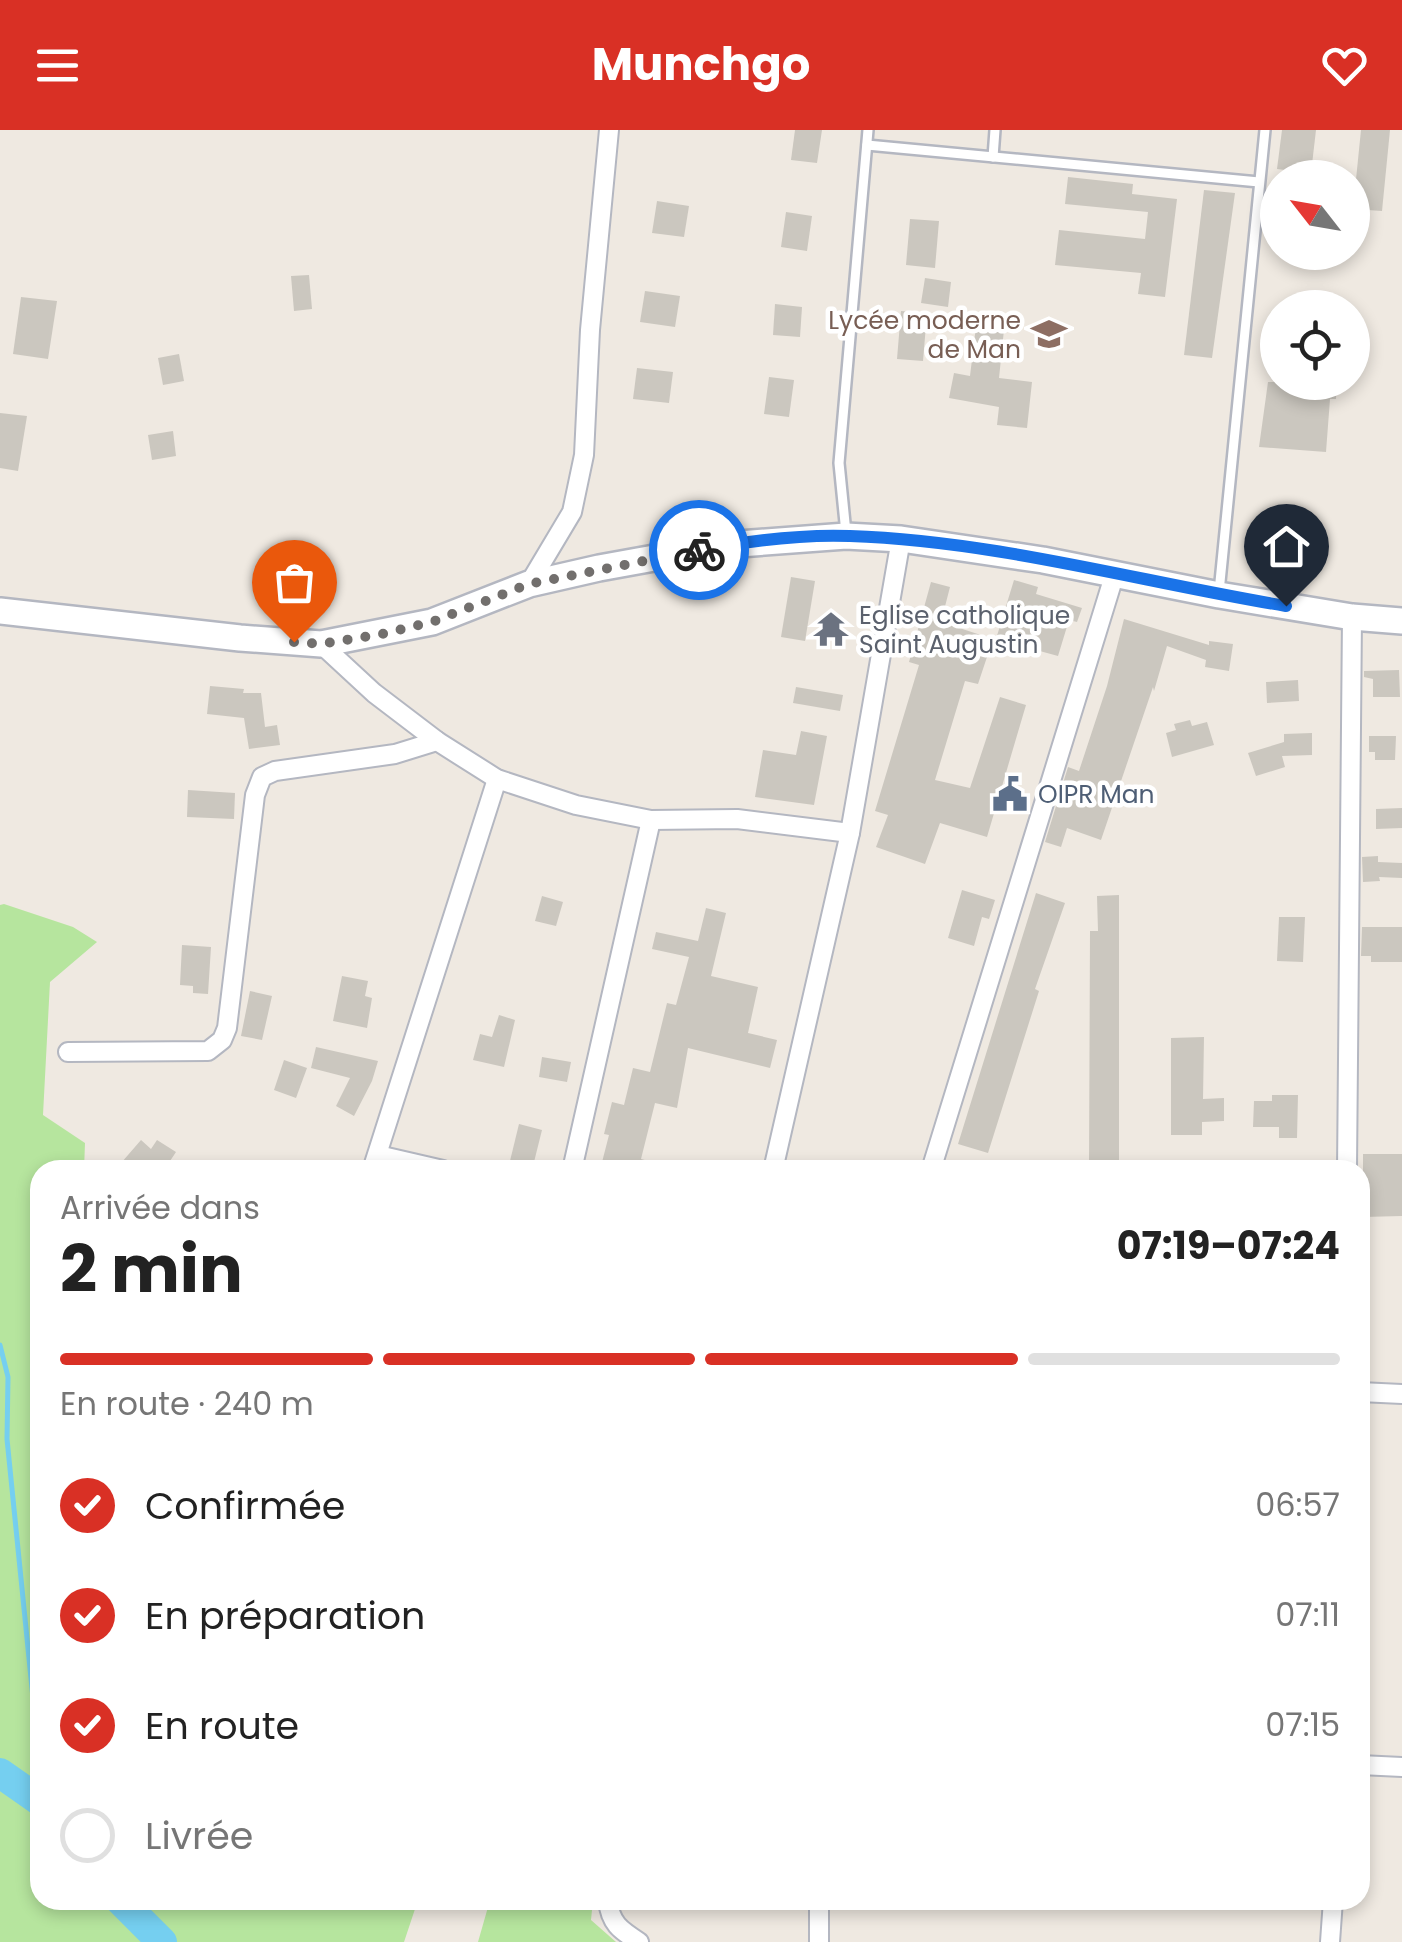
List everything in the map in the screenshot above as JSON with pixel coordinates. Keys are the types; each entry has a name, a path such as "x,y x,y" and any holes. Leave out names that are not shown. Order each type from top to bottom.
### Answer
{"main road":[{"path":"0,611 321,644 432,622 529,584 726,545 846,536 901,539 1116,573 1352,617 1402,621"}],"street":[{"path":"529,584 572,512 584,455 590,330 608,130"},
{"path":"774,1160 850,833 901,539"},
{"path":"934,1160 1116,573"},
{"path":"1347,1160 1352,617"},
{"path":"321,644 374,694 497,779 576,806 651,820 738,819 850,833"},
{"path":"68,1052 208,1052 215,1048 226,1028 254,796 262,777 275,771 395,754 437,741"},
{"path":"376,1160 497,779"},
{"path":"574,1160 651,820"},
{"path":"1370,1392 1402,1394"},
{"path":"1370,1765 1402,1767"},
{"path":"609,1910 610,1919 638,1942"},
{"path":"819,1910 819,1942"},
{"path":"1330,1942 1332,1910"}],"lane":[{"path":"846,536 839,463 868,130"},
{"path":"993,157 995,130"},
{"path":"1219,595 1265,130"},
{"path":"867,145 1259,182"}],"green space":[{"path":"0,905 73,927 97,942 50,982 43,1115 85,1143 84,1160 30,1160 30,1910 415,1910 404,1942 0,1942"},
{"path":"487,1910 592,1910 591,1920 616,1942 478,1942"}],"building":[{"path":"795,130 822,130 817,163 791,160"},
{"path":"1282,130 1316,130 1313,160 1278,160"},
{"path":"1361,130 1390,130 1382,211 1370,210 1370,160 1358,160"},
{"path":"1068,177 1133,184 1132,194 1177,199 1165,297 1138,294 1141,273 1055,265 1059,230 1145,239 1148,212 1065,204"},
{"path":"1204,190 1235,193 1212,358 1184,355"},
{"path":"657,201 689,206 684,237 652,233"},
{"path":"786,212 812,216 807,251 781,247"},
{"path":"910,219 939,221 935,268 906,265"},
{"path":"309,275 312,309 294,311 291,276"},
{"path":"925,278 951,282 948,307 921,303"},
{"path":"645,291 680,296 675,327 640,322"},
{"path":"21,297 57,301 48,359 13,354"},
{"path":"775,304 802,307 800,337 773,335"},
{"path":"901,311 927,313 923,361 897,359"},
{"path":"977,318 1005,320 999,378 1032,382 1027,428 997,425 999,407 949,398 954,373 970,376"},
{"path":"179,354 184,381 163,385 158,358"},
{"path":"637,368 673,372 669,403 633,399"},
{"path":"769,377 794,380 789,417 764,414"},
{"path":"1266,400 1330,400 1326,452 1259,447"},
{"path":"0,413 27,416 18,471 0,468"},
{"path":"173,431 176,456 152,460 148,435"},
{"path":"791,577 815,581 805,641 781,637"},
{"path":"1014,580 1038,587 1036,594 1082,608 1077,622 1069,620 1058,656 996,639"},
{"path":"931,582 950,587 941,622 993,639 978,684 965,681 935,780 970,788 1000,697 1026,705 987,837 940,823 925,864 876,847 888,815 875,811 919,665 909,662"},
{"path":"1124,619 1209,645 1209,641 1233,644 1229,671 1205,667 1206,660 1167,646 1101,840 1067,828 1061,847 1045,842 1068,767 1079,771"},
{"path":"1399,670 1400,697 1373,697 1373,679 1364,677 1364,671"},
{"path":"1298,680 1299,701 1267,703 1266,682"},
{"path":"210,686 261,693 265,727 277,725 280,745 249,749 244,718 207,714"},
{"path":"796,687 843,695 840,711 793,703"},
{"path":"1190,720 1192,726 1207,722 1214,745 1172,757 1166,733 1176,730 1174,724"},
{"path":"801,731 827,736 814,805 755,797 763,750 796,755"},
{"path":"1312,733 1312,755 1282,756 1285,767 1256,776 1248,753 1284,742 1284,734"},
{"path":"1369,736 1396,736 1395,760 1375,760 1375,752 1369,752"},
{"path":"188,790 235,793 234,819 187,817"},
{"path":"1402,808 1402,828 1376,829 1376,809"},
{"path":"1378,856 1378,862 1402,863 1402,878 1379,877 1380,881 1363,882 1362,857"},
{"path":"962,890 995,900 989,919 982,917 974,946 948,938"},
{"path":"1036,893 1065,903 1035,989 1039,991 988,1153 958,1144"},
{"path":"1119,895 1119,1160 1089,1160 1090,931 1098,931 1097,896"},
{"path":"542,896 563,902 556,926 535,921"},
{"path":"706,908 726,913 711,976 758,987 748,1033 777,1040 770,1068 688,1048 677,1108 655,1103 641,1159 645,1160 603,1160 612,1102 624,1105 633,1068 650,1072 667,1003 676,1005 689,957 652,949 656,932 698,941"},
{"path":"1279,917 1305,917 1303,962 1277,961"},
{"path":"1362,927 1402,927 1402,962 1371,962 1371,956 1361,956"},
{"path":"182,945 211,947 208,994 193,993 193,986 180,985"},
{"path":"342,976 368,981 365,996 372,998 367,1028 333,1021"},
{"path":"250,991 272,996 262,1040 241,1036"},
{"path":"499,1015 515,1020 504,1067 473,1060 480,1034 492,1037"},
{"path":"1204,1037 1203,1099 1224,1098 1224,1121 1202,1122 1202,1135 1171,1135 1171,1038"},
{"path":"316,1047 378,1061 354,1116 336,1106 350,1078 311,1068"},
{"path":"542,1057 571,1062 567,1082 539,1077"},
{"path":"284,1060 307,1068 296,1098 274,1090"},
{"path":"1272,1095 1298,1095 1297,1138 1279,1138 1279,1127 1253,1127 1254,1101 1272,1101"},
{"path":"519,1124 542,1130 534,1160 510,1160"},
{"path":"141,1140 151,1149 157,1140 176,1152 171,1160 124,1160"},
{"path":"1363,1154 1402,1154 1402,1216 1370,1217 1370,1160 1363,1160"}],"waterway":[{"path":"0,1345 8,1377 7,1439 30,1668"},
{"path":"0,1773 30,1794"},
{"path":"130,1910 162,1942"}],"way so far":[{"path":"294,642 321,644 382,634 432,622 529,584 699,550"}],"place":[{"name":"Lycée moderne de Man","path":"1049,334"},
{"name":"Eglise catholique Saint Augustin","path":"831,629"},
{"name":"OIPR Man","path":"1010,794"}],"route":[{"path":"699,550 846,536 901,539 1043,560 1286,606"}]}
